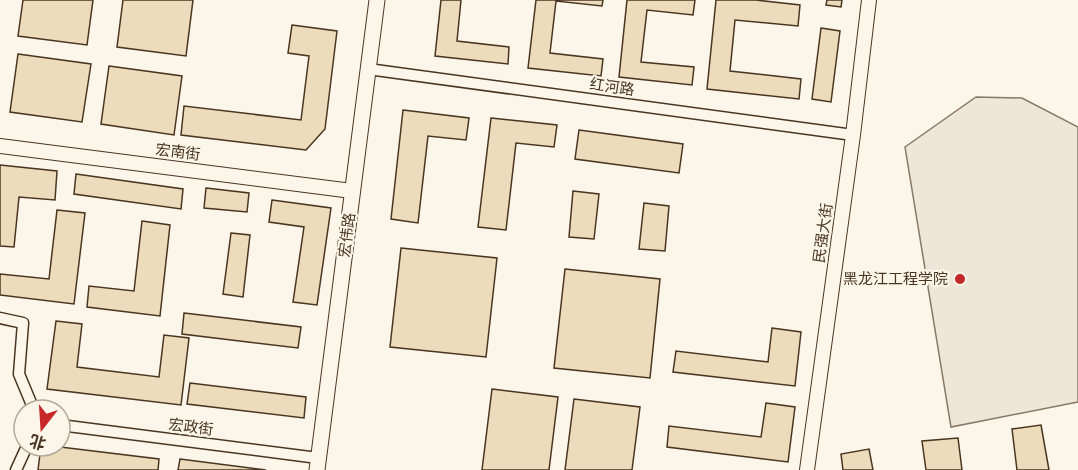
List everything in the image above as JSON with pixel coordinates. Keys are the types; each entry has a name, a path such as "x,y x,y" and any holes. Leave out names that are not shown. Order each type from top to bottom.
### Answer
{"main road":[{"name":"宏伟路","path":"317,464 377,0"}],"street":[{"name":"民强大街","path":"807,470 869,0"},
{"name":"红河路","path":"368,69 853,135"},
{"name":"宏南街","path":"0,146 352,191"},
{"path":"0,318 22,323 19,374 29,398"},
{"name":"宏政街","path":"72,427 317,464"}],"shaded area":[{"path":"976,97 1022,98 1078,127 1078,402 951,427 905,147"}],"building":[{"path":"23,0 93,0 87,45 18,36"},
{"path":"123,0 193,0 186,56 117,47"},
{"path":"441,0 461,0 457,41 509,47 508,64 435,56"},
{"path":"536,0 603,0 602,6 556,1 550,53 603,59 601,76 528,68"},
{"path":"627,0 695,0 693,15 647,10 641,62 694,67 692,85 619,77"},
{"path":"716,0 756,0 800,5 798,26 735,20 730,71 801,79 799,99 707,89"},
{"path":"827,0 842,0 841,7 826,5"},
{"path":"292,25 337,31 325,129 306,150 181,135 184,106 301,120 309,56 288,53"},
{"path":"821,28 840,31 831,102 812,99"},
{"path":"18,54 91,64 82,122 10,112"},
{"path":"109,66 182,76 174,135 101,124"},
{"path":"403,110 469,118 466,140 428,136 418,223 391,219"},
{"path":"491,118 557,125 554,147 516,143 506,230 478,227"},
{"path":"579,130 683,144 679,173 575,159"},
{"path":"0,165 57,171 55,200 19,197 14,247 0,246"},
{"path":"76,174 183,189 181,209 74,194"},
{"path":"206,188 249,193 247,212 204,208"},
{"path":"573,191 599,194 594,239 569,237"},
{"path":"272,200 331,208 317,305 293,302 304,227 269,222"},
{"path":"644,203 669,206 665,251 639,249"},
{"path":"57,210 85,213 74,304 0,295 0,274 49,279"},
{"path":"142,221 170,225 160,316 87,307 89,286 134,291"},
{"path":"231,233 250,235 243,297 223,294"},
{"path":"401,248 497,258 486,357 390,347"},
{"path":"565,269 660,279 650,378 554,368"},
{"path":"184,313 301,327 298,348 182,334"},
{"path":"56,321 82,324 77,367 159,377 164,335 189,338 181,405 47,389"},
{"path":"772,328 801,332 795,386 673,372 676,351 768,362"},
{"path":"190,383 306,397 304,418 187,404"},
{"path":"492,389 558,397 549,470 482,470"},
{"path":"574,399 640,407 632,470 565,470"},
{"path":"766,403 795,407 788,462 667,447 669,426 761,437"},
{"path":"1041,425 1049,470 1017,470 1012,429"},
{"path":"958,438 962,470 926,470 922,441"},
{"path":"72,448 159,459 158,470 38,470 40,458 72,458"},
{"path":"869,449 873,470 843,470 841,454"},
{"path":"180,459 266,470 178,470"}],"place":[{"name":"黑龙江工程学院","path":"960,279"}]}
